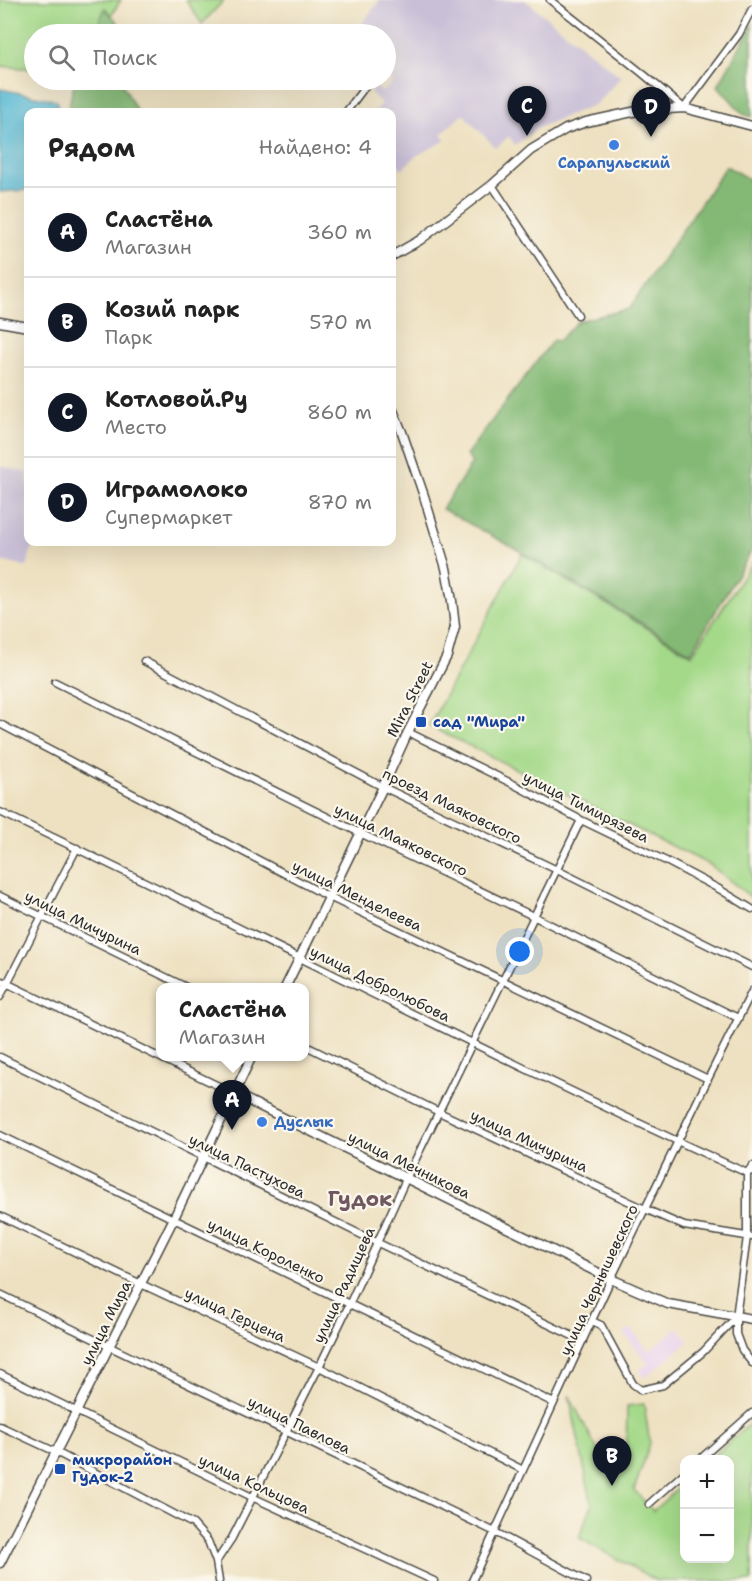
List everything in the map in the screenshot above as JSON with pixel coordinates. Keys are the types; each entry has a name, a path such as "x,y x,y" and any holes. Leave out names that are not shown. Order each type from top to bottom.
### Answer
{"main road":[{"path":"396,254 420,240 492,185 531,150 566,129 586,122 642,111 684,108 752,126"},
{"path":"0,322 24,326"},
{"name":"Mira Street","path":"287,983 447,656 454,627 446,568 424,496 396,418"},
{"path":"235,1094 250,1061"},
{"name":"улица Мира","path":"0,1563 235,1094"},
{"name":"улица Мечникова","path":"235,1094 611,1279 668,1304 752,1319"}],"street":[{"path":"555,1 684,108 739,34 752,9"},
{"path":"349,108 362,90"},
{"path":"492,185 578,315"},
{"name":"проезд Маяковского","path":"144,661 383,787 752,967"},
{"name":"улица Маяковского","path":"56,682 738,1017"},
{"name":"улица Менделеева","path":"0,724 329,897 708,1079"},
{"name":"улица Тимирязева","path":"408,732 666,861 752,909"},
{"name":"улица Добролюбова","path":"0,812 678,1142 749,1172"},
{"name":"улица Радищева","path":"216,1562 232,1538 349,1305 406,1179 581,820"},
{"path":"0,997 3,982 42,917 77,848"},
{"name":"улица Мичурина","path":"0,896 180,983"},
{"name":"улица Мечникова","path":"3,982 156,1056"},
{"name":"улица Чернышевского","path":"472,1581 611,1279 752,991"},
{"name":"улица Мичурина","path":"309,1047 439,1112 684,1226 749,1237"},
{"name":"улица Пастухова","path":"0,1057 203,1158 583,1341"},
{"name":"улица Мечникова","path":"167,1061 235,1094"},
{"name":"улица Короленко","path":"0,1135 554,1404"},
{"path":"752,1166 749,1172 749,1237 736,1317 736,1334 742,1350 752,1362"},
{"name":"улица Герцена","path":"0,1216 318,1367 523,1470"},
{"name":"улица Павлова","path":"0,1294 495,1532 586,1581"},
{"path":"592,1321 601,1325 633,1384 641,1389 663,1385 703,1353 736,1317"},
{"name":"улица Кольцова","path":"0,1374 252,1497 434,1581"},
{"path":"705,1455 752,1413"},
{"path":"0,1426 56,1452 192,1524 208,1541 216,1562 219,1581"},
{"path":"650,1504 680,1477"}],"shaded area":[{"path":"380,0 525,0 621,77 596,104 537,128 515,145 509,136 496,148 463,114 441,134 446,140 416,156 402,169 396,162 396,108 378,108 382,104 370,92 372,90 382,92 396,90 396,24 362,24"},
{"path":"0,466 24,472 24,546 32,546 27,567 0,561"},
{"path":"630,1328 649,1351 678,1328 689,1341 645,1378 639,1371 648,1363 624,1333"}],"green space":[{"path":"0,0 121,0 105,24 24,24 24,68 0,66"},
{"path":"186,0 224,0 202,24"},
{"path":"105,8 119,24 98,24"},
{"path":"752,25 752,117 743,114 718,86"},
{"path":"72,90 126,90 135,108 69,108"},
{"path":"726,166 752,181 752,550 691,653 520,551 442,509 472,463 466,455 553,340 558,341 578,321 629,309"},
{"path":"522,554 692,655 752,563 752,898 710,865 429,726"},
{"path":"569,1395 610,1474 626,1454 627,1406 644,1404 650,1444 634,1490 653,1511 680,1487 680,1563 734,1563 734,1455 715,1455 752,1422 752,1581 657,1581 579,1538 592,1505"}],"water":[{"path":"0,89 55,100 58,103 57,108 24,108 24,190 0,192"}],"place":[{"name":"Котловой.Ру","path":"527,136"},
{"name":"Играмолоко","path":"651,137"},
{"name":"Сарапульский","path":"614,145"},
{"name":"сад \"Мира\"","path":"421,722"},
{"name":"Дуслык","path":"262,1122"},
{"name":"Сластёна","path":"232,1130"},
{"name":"микрорайон Гудок-2","path":"60,1469"},
{"name":"Козий парк","path":"612,1486"}],"district":[{"name":"Гудок","path":"360,1199"}]}
